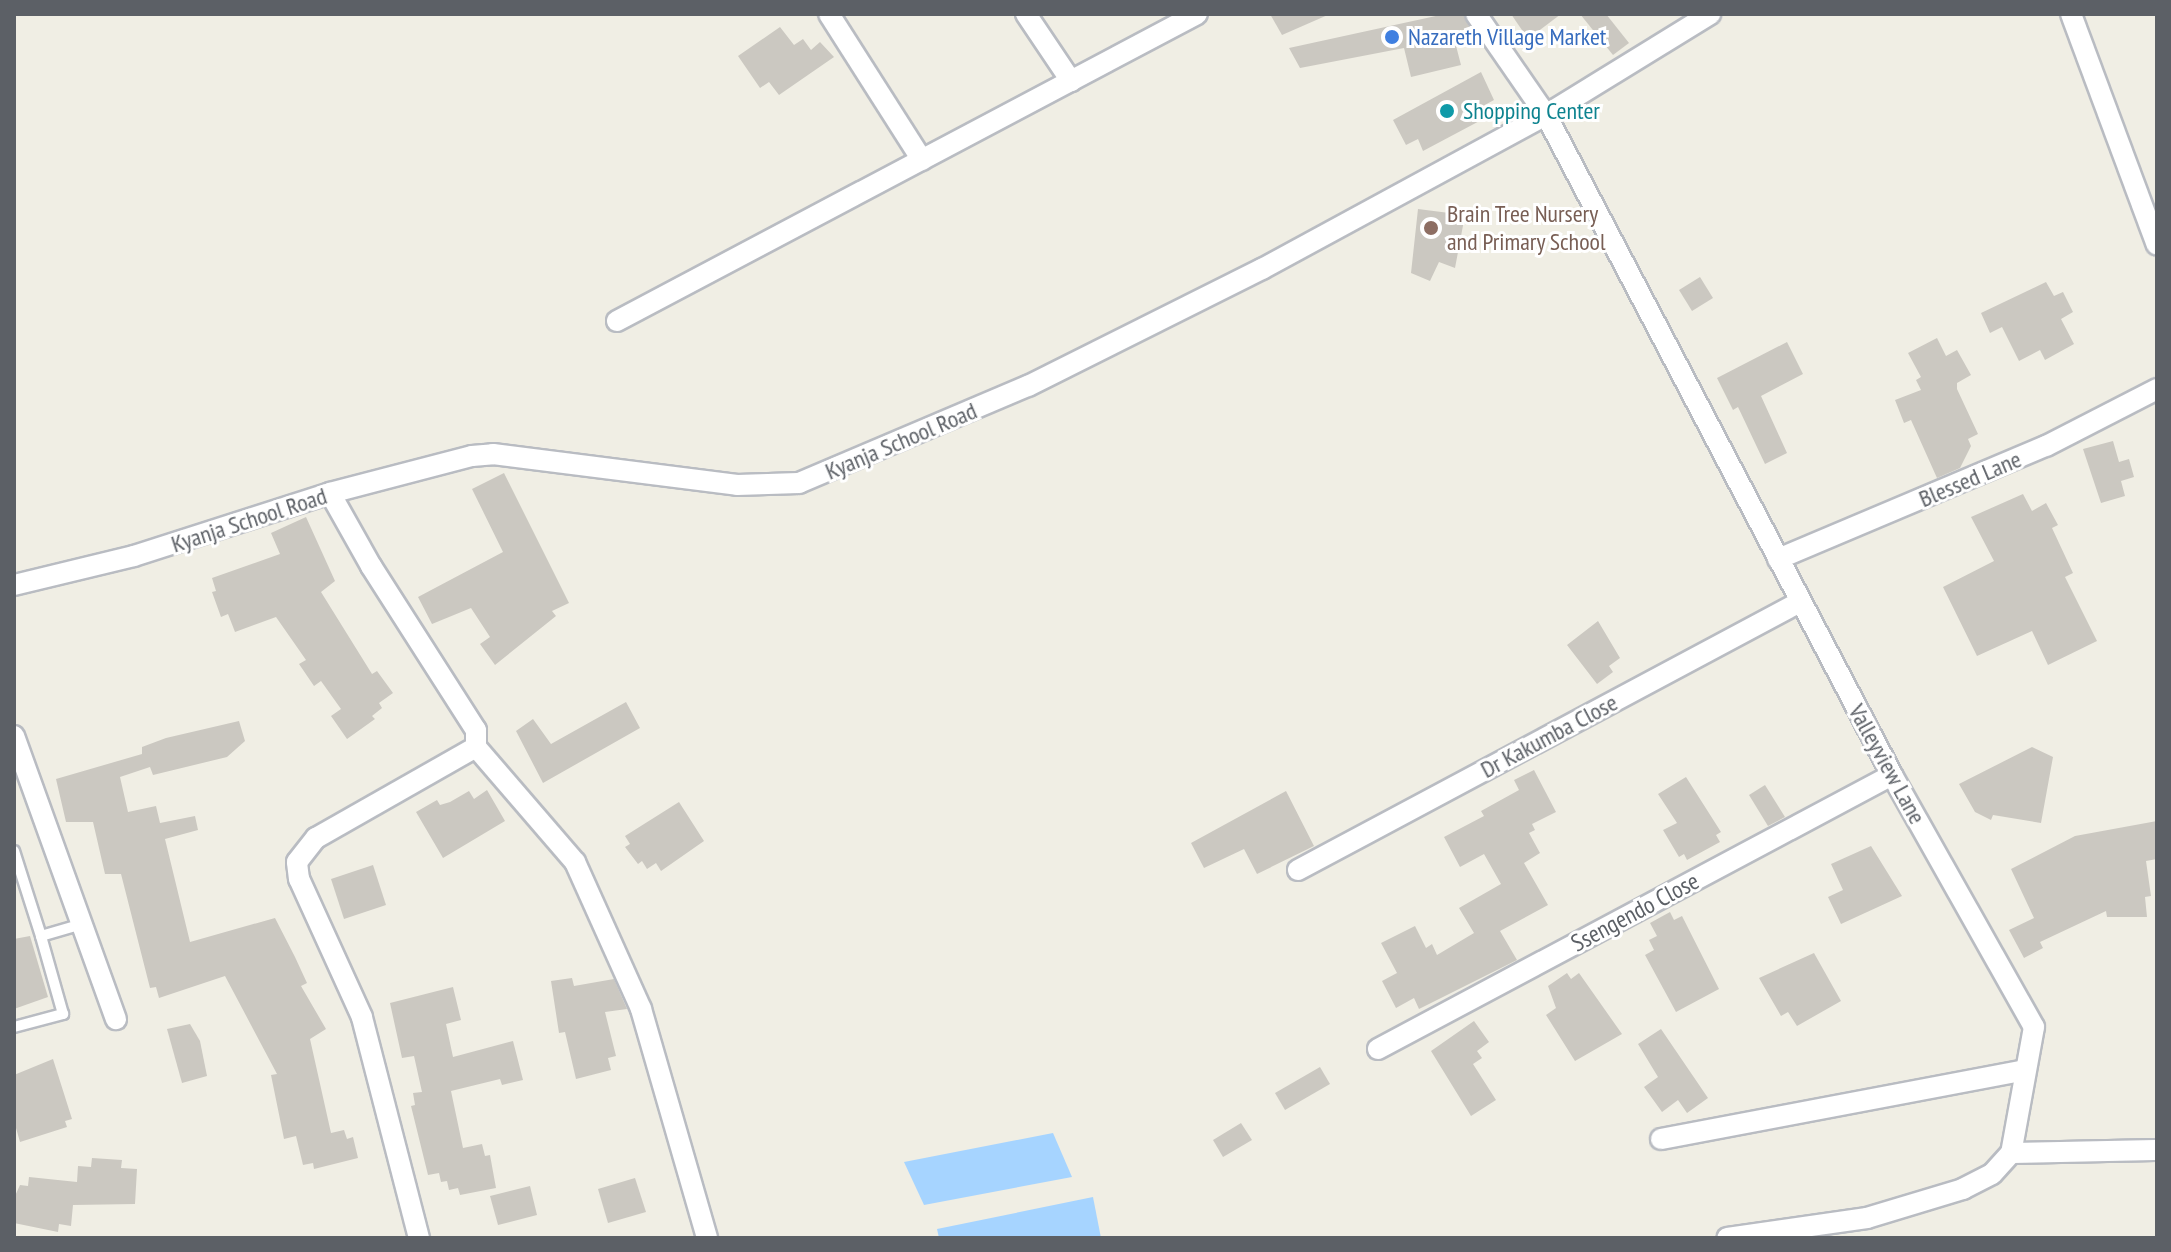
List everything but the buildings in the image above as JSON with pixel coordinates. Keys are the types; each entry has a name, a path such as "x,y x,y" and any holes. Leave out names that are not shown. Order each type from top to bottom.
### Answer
{"street":[{"path":"829,14 922,160"},
{"path":"1026,14 1071,81"},
{"path":"617,321 1197,14"},
{"name":"Valleyview Lane","path":"1476,14 1546,115 1892,775 2034,1027 2011,1153"},
{"name":"Kyanja School Road","path":"14,585 134,556 330,493 493,454 737,485 799,483 1028,386 1262,269 1546,115 1710,14"},
{"path":"2071,14 2157,245"},
{"name":"Blessed Lane","path":"1778,559 2046,446 2157,389"},
{"path":"330,493 371,566 476,730 476,747 575,862 641,1009 707,1238"},
{"name":"Dr Kakumba Close","path":"1298,870 1800,602"},
{"path":"14,736 116,1019"},
{"path":"419,1238 362,1017 299,879 297,862 316,838 476,747"},
{"name":"Ssengendo Close","path":"1378,1049 1892,775"},
{"path":"1661,1139 2025,1070"},
{"path":"1727,1238 1867,1218 1903,1208 1979,1182 2011,1153 2157,1150"}],"lane":[{"path":"14,851 63,1014 14,1027"},
{"path":"41,936 82,924"}],"water":[{"path":"1053,1133 1072,1177 924,1205 904,1162"},
{"path":"1093,1197 1101,1238 939,1238 937,1229"}],"place":[{"name":"Nazareth Village Market","path":"1392,37"},
{"name":"Shopping Center","path":"1447,111"},
{"name":"Brain Tree Nursery and Primary School","path":"1431,228"}]}
